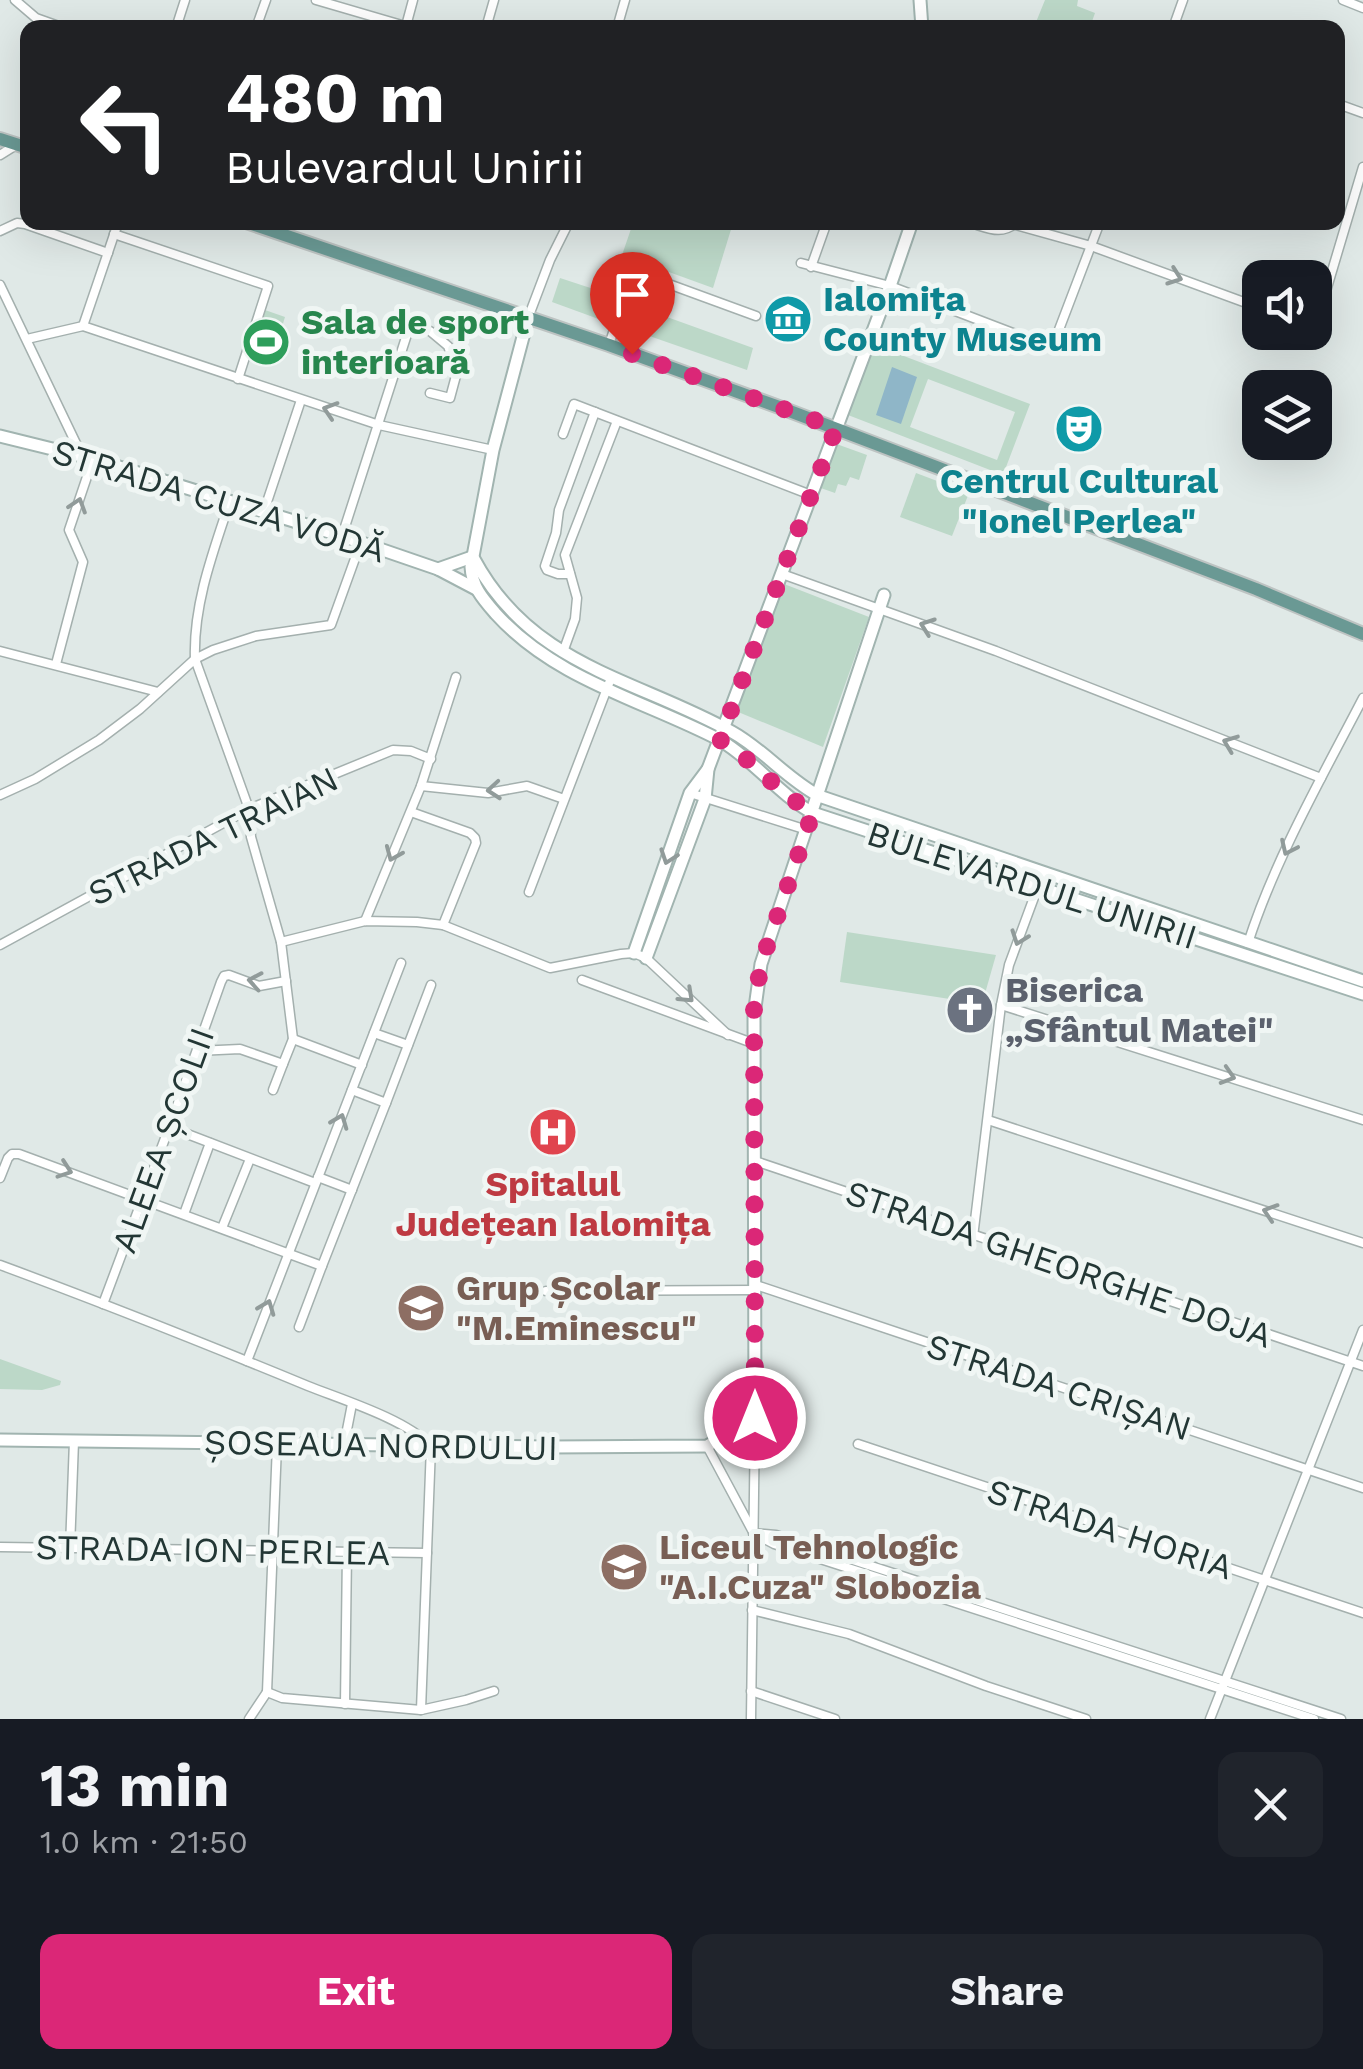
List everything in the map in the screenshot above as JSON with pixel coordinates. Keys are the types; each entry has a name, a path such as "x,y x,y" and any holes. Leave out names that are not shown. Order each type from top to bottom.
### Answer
{"main road":[{"path":"270,230 609,345 836,428 1363,634"}],"street":[{"path":"16,0 42,20"},
{"path":"316,0 334,2 371,20"},
{"path":"1343,0 1363,8"},
{"path":"1345,227 1363,167"},
{"path":"43,230 108,252"},
{"path":"83,326 115,230 268,286 238,379"},
{"path":"565,230 528,318 493,450 472,557 472,576 476,588 516,634 608,684 722,734"},
{"path":"811,267 824,230"},
{"path":"640,955 705,799 708,769 909,230"},
{"path":"1036,230 1242,301"},
{"path":"801,264 890,286 1052,348 1097,230"},
{"path":"1332,271 1344,230"},
{"path":"619,260 633,271 756,316"},
{"path":"609,345 633,271"},
{"path":"0,285 3,302 87,457 69,530 83,562 56,664"},
{"path":"26,339 83,326 378,425 493,450"},
{"path":"342,536 410,326 430,332 448,346 458,372 450,398 430,393"},
{"path":"264,511 302,400"},
{"path":"563,434 574,404 811,495"},
{"path":"570,574 550,571 544,566 559,510 594,412"},
{"path":"560,659 575,620 577,598 565,556 617,421"},
{"name":"STRADA CUZA VODĂ","path":"0,436 87,457 230,500 438,569 476,588"},
{"path":"230,500 205,580 194,636 196,660 249,810 252,837 281,942 293,1039 273,1090"},
{"path":"0,795 22,787 99,740 196,660 234,642 331,625 360,542"},
{"path":"438,569 472,557"},
{"path":"472,557 513,614 560,659"},
{"path":"782,574 992,650 1321,778"},
{"path":"751,1719 756,1288 754,1008 761,964 884,596"},
{"path":"0,651 158,692"},
{"path":"365,921 421,786 456,677"},
{"path":"529,892 608,684"},
{"path":"1246,949 1264,900 1363,698"},
{"name":"BULEVARDUL UNIRII","path":"722,734 739,736 818,796 1042,873 1363,994"},
{"name":"BULEVARDUL UNIRII","path":"722,734 793,800 813,812 1038,888 1363,981"},
{"name":"STRADA TRAIAN","path":"0,945 249,810 393,750 411,751 431,759"},
{"path":"640,955 690,792 708,769"},
{"path":"421,786 488,793 527,786 564,799"},
{"path":"690,792 807,830"},
{"path":"411,812 475,838 443,925"},
{"path":"974,1236 1001,1005 1010,965 1042,873"},
{"path":"281,942 365,921 417,922 443,925 550,968 640,955"},
{"path":"640,955 728,1034"},
{"path":"247,1361 401,964"},
{"name":"ALEEA ȘCOLII","path":"103,1304 224,976 259,986 286,982"},
{"path":"582,980 755,1044"},
{"path":"299,1327 431,986"},
{"path":"1001,1005 1363,1120"},
{"path":"374,1033 408,1046"},
{"path":"293,1039 362,1065"},
{"path":"197,1051 240,1049 283,1064"},
{"path":"352,1090 386,1103"},
{"path":"988,1120 1363,1242"},
{"path":"169,1127 250,1159 352,1190"},
{"path":"184,1214 210,1144"},
{"path":"0,1178 8,1158 19,1154 322,1266"},
{"path":"222,1228 250,1159"},
{"name":"STRADA GHEORGHE DOJA","path":"756,1161 1363,1366"},
{"path":"0,1265 352,1404 416,1432 431,1446 421,1710"},
{"name":"STRADA CRIȘAN","path":"546,1291 756,1288 1363,1488"},
{"path":"1210,1719 1363,1330"},
{"path":"344,1446 352,1404"},
{"path":"755,1418 707,1446 753,1533 774,1544 1341,1719"},
{"name":"ȘOSEAUA NORDULUI","path":"0,1440 344,1446 707,1446"},
{"path":"70,1548 74,1441"},
{"name":"STRADA HORIA","path":"858,1444 1363,1613"},
{"path":"249,1719 266,1692 278,1445"},
{"name":"STRADA ION PERLEA","path":"0,1548 427,1553"},
{"path":"345,1704 348,1552"},
{"path":"752,1610 850,1634 1086,1719"},
{"path":"1223,1685 1314,1719"},
{"path":"266,1692 282,1698 421,1710 494,1691"},
{"path":"752,1691 834,1719"}],"green space":[{"path":"1045,0 1078,0 1077,6 1095,13 1092,20 1037,20"},
{"path":"631,230 731,230 713,288 622,255"},
{"path":"560,278 624,299 615,325 552,302"},
{"path":"642,308 753,348 747,370 635,331"},
{"name":"Sala de sport interioară","path":"265,310 285,317 270,366 249,359"},
{"path":"875,345 1030,404 1003,475 848,415","holes":["928,379 1015,412 997,460 910,427"]},
{"path":"831,442 867,455 859,480 850,477 846,486 838,484 835,493 815,486"},
{"path":"916,473 969,493 952,536 900,517"},
{"path":"779,582 869,617 823,747 731,709"},
{"path":"847,932 996,955 982,1004 840,982"},
{"path":"0,1359 61,1381 60,1385 42,1390 0,1389"}],"water":[{"path":"892,367 917,377 901,424 876,415"}],"place":[{"name":"Ialomița County Museum","path":"788,319"},
{"name":"Sala de sport interioară","path":"266,342"},
{"name":"Centrul Cultural \"Ionel Perlea\"","path":"1079,429"},
{"name":"Biserica „Sfântul Matei\"","path":"970,1010"},
{"name":"Spitalul Județean Ialomița","path":"553,1132"},
{"name":"Grup Școlar \"M.Eminescu\"","path":"421,1308"},
{"name":"Liceul Tehnologic \"A.I.Cuza\" Slobozia","path":"624,1567"}],"route":[{"path":"632,354 836,428 720,740 813,812 761,964 754,1008 755,1418"}]}
